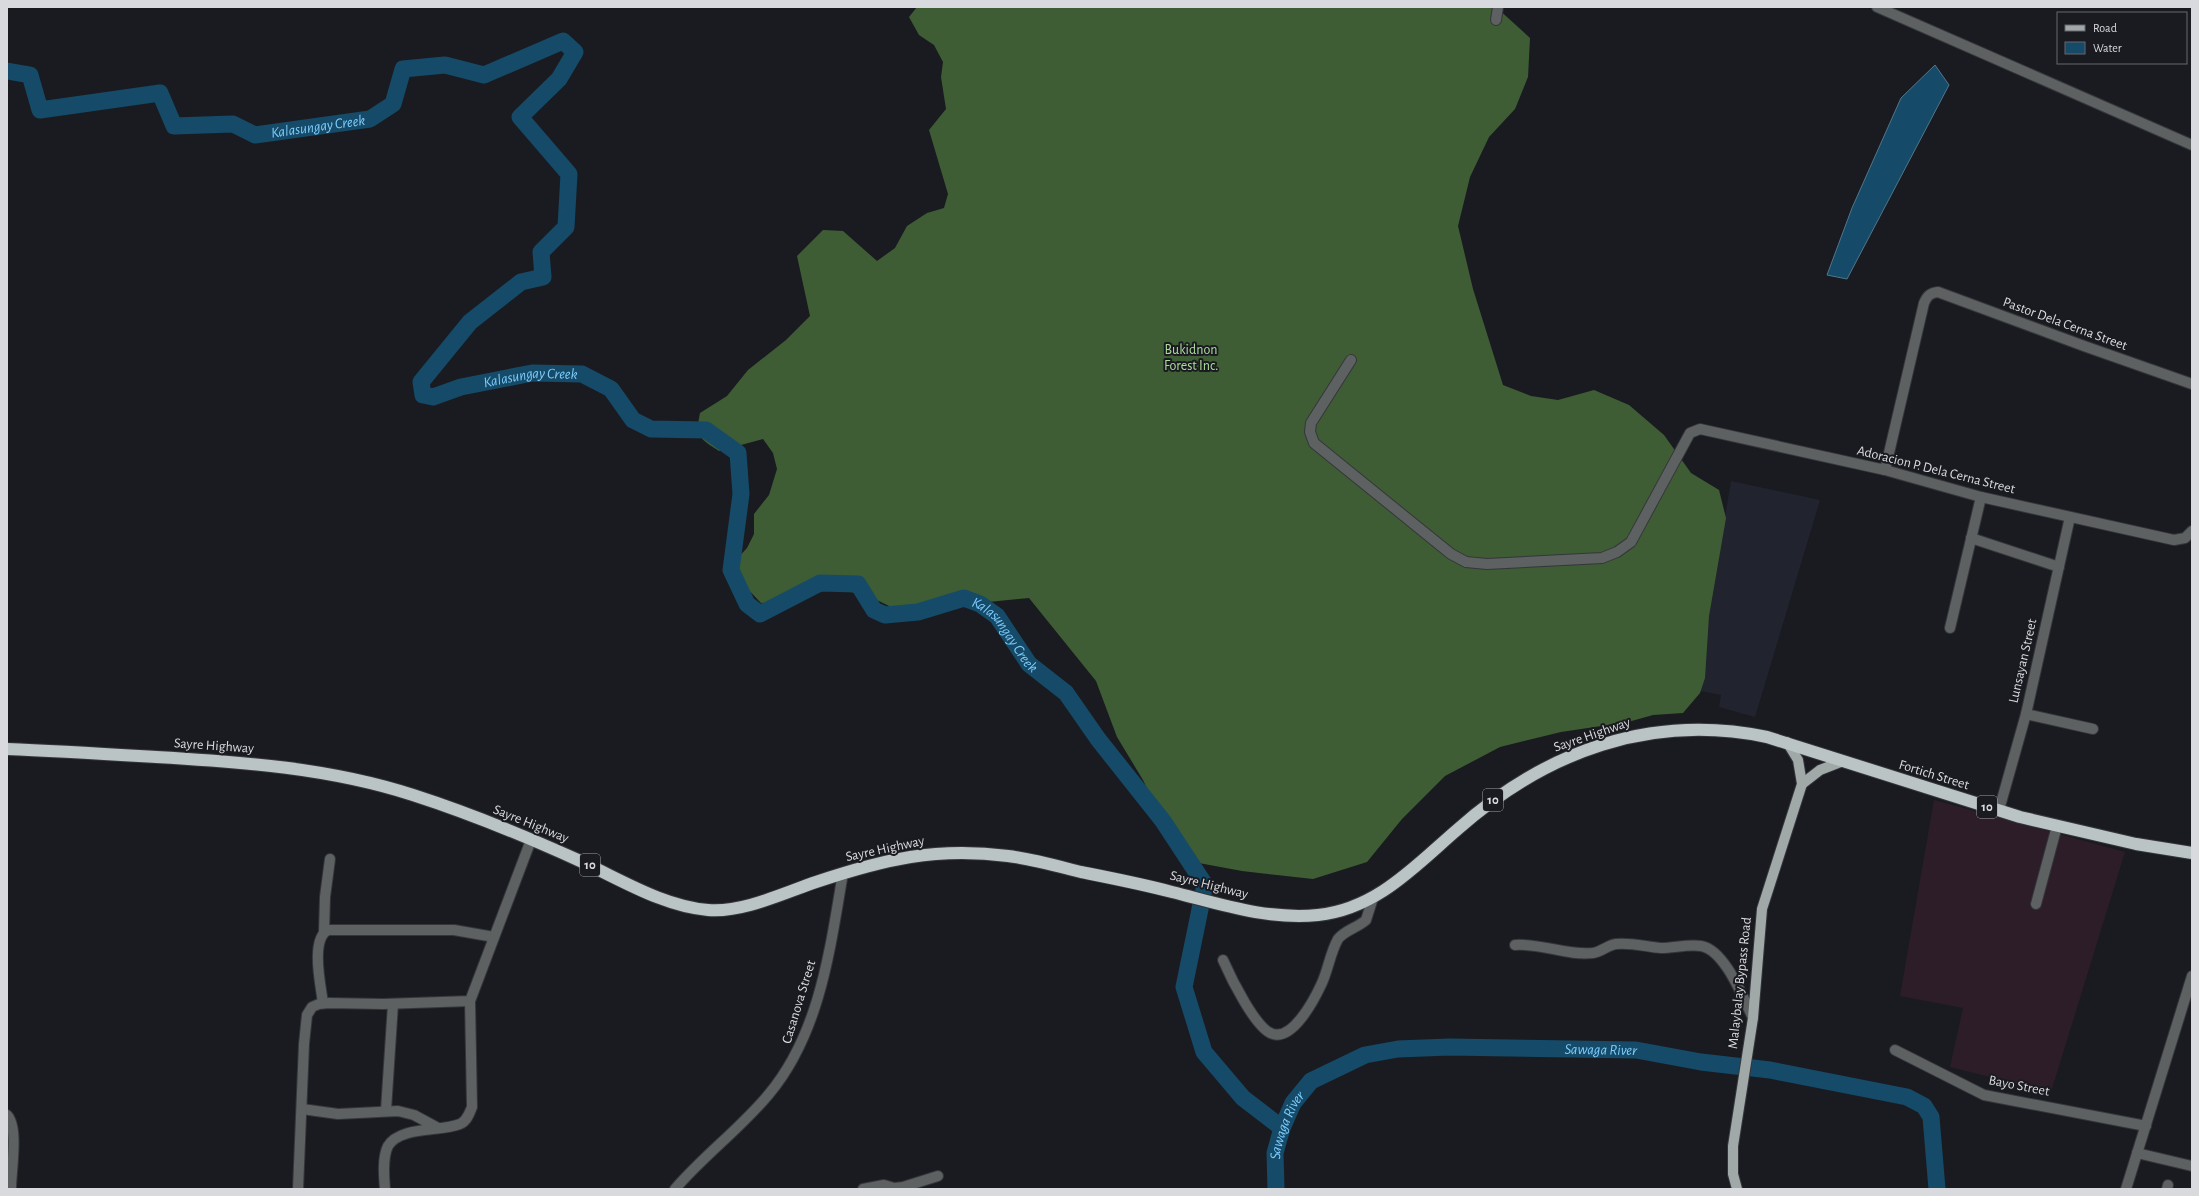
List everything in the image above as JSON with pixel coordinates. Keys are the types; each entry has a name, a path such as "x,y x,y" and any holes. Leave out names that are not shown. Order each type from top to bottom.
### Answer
{"highway":[{"name":"Sayre Highway","path":"7,749 221,761 318,772 415,796 531,840 670,902 707,910 726,910 745,906 843,873 913,855 968,853 1013,857 1169,891 1222,906 1265,914 1304,916 1338,911 1373,898 1406,876 1462,825 1501,795 1560,760 1584,751 1618,740 1649,733 1688,728 1744,732 1787,742"},
{"name":"Fortich Street","path":"1787,742 1999,810 2057,826 2136,844 2192,853"}],"main road":[{"name":"Malaybalay Bypass Road","path":"1737,1189 1733,1174 1733,1156 1739,1100 1753,1018 1762,909 1802,784 1798,760 1787,742"},
{"path":"1802,784 1820,770 1843,761"}],"street":[{"path":"1496,20 1498,7"},
{"path":"1877,7 2192,145"},
{"name":"Pastor Dela Cerna Street","path":"1885,470 1924,303 1929,294 1938,292 2192,384"},
{"name":"Adoracion P. Dela Cerna Street","path":"1351,360 1311,423 1310,432 1314,443 1451,554 1466,562 1487,564 1602,558 1617,552 1631,542 1686,440 1692,431 1700,429 1885,470 1981,497 2174,540 2188,534"},
{"path":"1950,628 1981,497"},
{"name":"Lunsayan Street","path":"1999,810 2026,714 2070,517"},
{"path":"1972,538 2060,567"},
{"path":"2026,714 2093,729"},
{"path":"2036,904 2057,826"},
{"path":"385,1189 385,1160 388,1147 396,1138 410,1133 460,1124 468,1118 472,1107 470,1001 531,840"},
{"path":"323,1003 318,966 319,941 324,932 325,897 330,859"},
{"name":"Casanova Street","path":"675,1189 751,1115 785,1074 797,1054 816,1003 834,928 843,873"},
{"path":"1223,960 1243,1000 1267,1031 1278,1035 1285,1033 1301,1019 1321,985 1338,940 1344,934 1366,920 1373,898"},
{"path":"324,932 335,929 454,930 494,937"},
{"path":"1515,945 1539,946 1576,953 1595,953 1618,943 1651,947 1700,946 1708,948 1716,954 1725,966 1753,1018"},
{"path":"2126,1189 2192,976"},
{"path":"298,1189 307,1015 312,1007 323,1003 393,1004 470,1001"},
{"path":"386,1110 393,1004"},
{"name":"Bayo Street","path":"1895,1050 1984,1095 2146,1126"},
{"path":"302,1109 338,1114 386,1110 398,1111 414,1115 438,1128"},
{"path":"7,1115 12,1120 14,1131 11,1189"},
{"path":"2138,1153 2192,1166"},
{"path":"863,1189 884,1185 894,1188 903,1187 938,1176"}],"shaded area":[{"path":"1731,481 1820,500 1755,717 1719,707 1721,695 1696,690"},
{"path":"1934,800 2125,852 2051,1092 1950,1067 1963,1008 1900,996"}],"green space":[{"name":"Bukidnon Forest Inc.","path":"917,7 1496,7 1530,38 1528,77 1515,109 1489,137 1470,177 1458,226 1473,289 1503,385 1531,396 1558,400 1594,390 1629,405 1664,435 1691,473 1719,490 1726,518 1709,616 1705,678 1700,693 1683,713 1653,715 1628,722 1561,732 1500,747 1445,776 1402,819 1367,862 1313,879 1242,871 1188,861 1163,821 1143,780 1117,737 1096,681 1029,598 929,608 893,608 865,594 828,589 795,601 761,603 740,581 734,562 747,548 754,534 754,514 769,495 777,469 773,453 763,439 719,451 703,440 700,436 698,427 700,413 727,396 748,370 786,340 810,316 797,256 823,230 843,231 877,261 895,248 907,226 927,213 944,208 948,194 929,130 946,109 941,77 943,62 934,45 919,35 909,17"}],"water":[{"path":"1935,65 1949,85 1847,279 1827,275 1852,208 1901,98"}],"waterway":[{"name":"Kalasungay Creek","path":"7,71 30,75 40,110 160,93 174,126 233,124 255,135 370,119 393,104 403,69 445,65 484,75 563,41 575,52 559,79 520,117 569,174 566,227 541,252 543,277 521,282 470,322 421,382 423,395 433,397 461,387 532,373 582,374 611,389 633,420 651,429 706,430 738,453 741,494 731,570 747,604 760,614 820,583 858,584 874,610 885,615 918,612 964,598 980,604 997,616 1029,664 1066,693 1098,739 1163,821 1205,885 1184,987 1204,1052 1243,1098 1282,1128"},
{"name":"Sawaga River","path":"1276,1189 1275,1153 1282,1128 1293,1103 1311,1081 1365,1055 1398,1049 1449,1047 1636,1050 1701,1062 1770,1070 1907,1097 1924,1106 1931,1117 1937,1189"}]}
